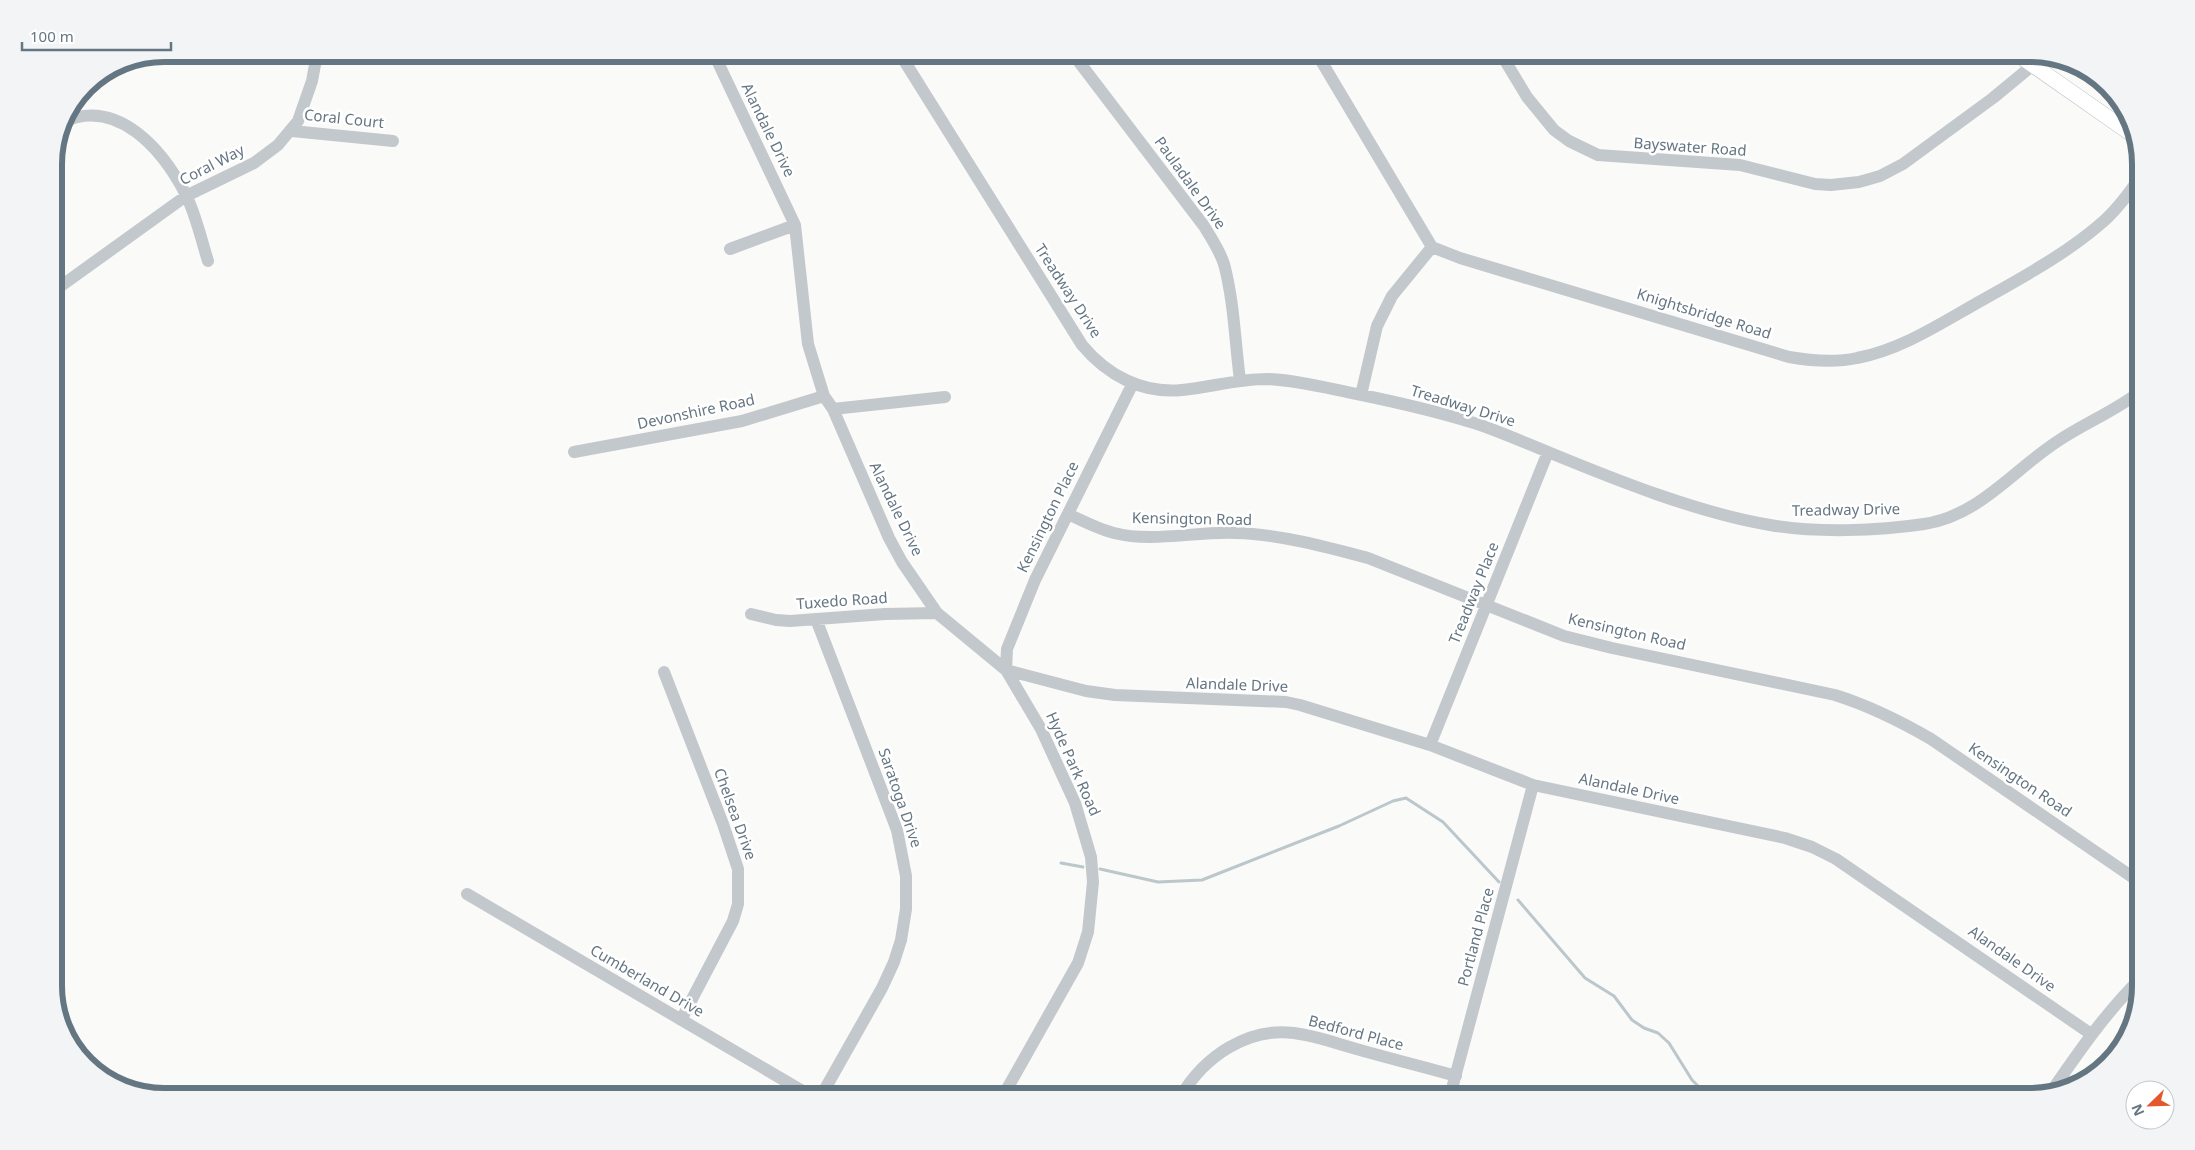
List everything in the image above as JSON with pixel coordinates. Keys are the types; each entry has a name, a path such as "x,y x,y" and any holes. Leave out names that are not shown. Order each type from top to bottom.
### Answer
{"main road":[{"path":"2029,62 2126,129"}],"street":[{"path":"1322,62 1432,247 1392,296 1376,326 1361,395"},
{"name":"Bayswater Road","path":"1506,62 1527,97 1554,130 1569,141 1598,155 1740,164 1815,184 1831,186 1859,182 1880,176 1903,164 1986,104 2033,65"},
{"name":"Coral Way","path":"63,285 168,211 186,196 254,163 278,145 292,131 300,115 312,81 315,63"},
{"name":"Alandale Drive","path":"718,63 795,225 808,344 824,396 833,409 889,538 902,562 936,613 1006,670 1086,691 1115,696 1286,702 1430,745 1533,786 1786,838 1812,846 1836,859 2091,1034"},
{"name":"Treadway Drive","path":"905,63 1082,345 1104,368 1132,383 1161,390 1181,390 1240,380 1298,382 1361,395 1473,423 1725,516 1771,526 1813,530 1922,525 1956,516 1969,509 2029,460 2060,439 2132,397"},
{"name":"Pauladale Drive","path":"1079,63 1204,226 1213,241 1223,263 1229,291 1240,380"},
{"path":"74,117 90,115 110,118 124,124 147,140 159,154 186,196 208,261"},
{"name":"Coral Court","path":"292,131 393,141"},
{"name":"Knightsbridge Road","path":"1432,247 1460,258 1789,357 1807,361 1836,361 1876,353 1912,338 2038,268 2075,245 2105,220 2132,188"},
{"path":"730,249 795,225"},
{"name":"Kensington Place","path":"1006,670 1007,649 1034,580 1132,383"},
{"name":"Devonshire Road","path":"574,452 742,421 824,396"},
{"path":"833,409 945,397"},
{"name":"Treadway Place","path":"1430,745 1548,452"},
{"name":"Kensington Road","path":"1068,514 1089,524 1123,534 1139,536 1239,533 1335,549 1368,558 1488,604 1564,636 1612,648 1812,689 1865,704 1897,719 1931,739 2132,877"},
{"name":"Tuxedo Road","path":"751,614 776,620 936,613"},
{"name":"Saratoga Drive","path":"816,619 897,830 906,876 906,909 901,940 894,962 882,988 826,1088"},
{"name":"Hyde Park Road","path":"1006,670 1041,729 1075,803 1091,857 1093,882 1088,932 1078,963 1008,1088"},
{"name":"Chelsea Drive","path":"664,672 738,869 738,904 733,921 681,1020"},
{"name":"Portland Place","path":"1452,1088 1533,786"},
{"name":"Cumberland Drive","path":"467,894 797,1088"},
{"path":"2056,1084 2091,1034 2132,986"},
{"name":"Bedford Place","path":"1187,1088 1199,1070 1220,1053 1244,1040 1278,1033 1314,1037 1456,1076"}],"waterway":[{"path":"1100,869 1158,882 1202,880 1339,826 1393,801 1406,798 1443,822 1499,882"},
{"path":"1061,863 1083,867"},
{"path":"1518,900 1585,978 1614,996 1632,1020 1644,1028 1658,1033 1669,1043 1692,1080 1700,1088"}]}
